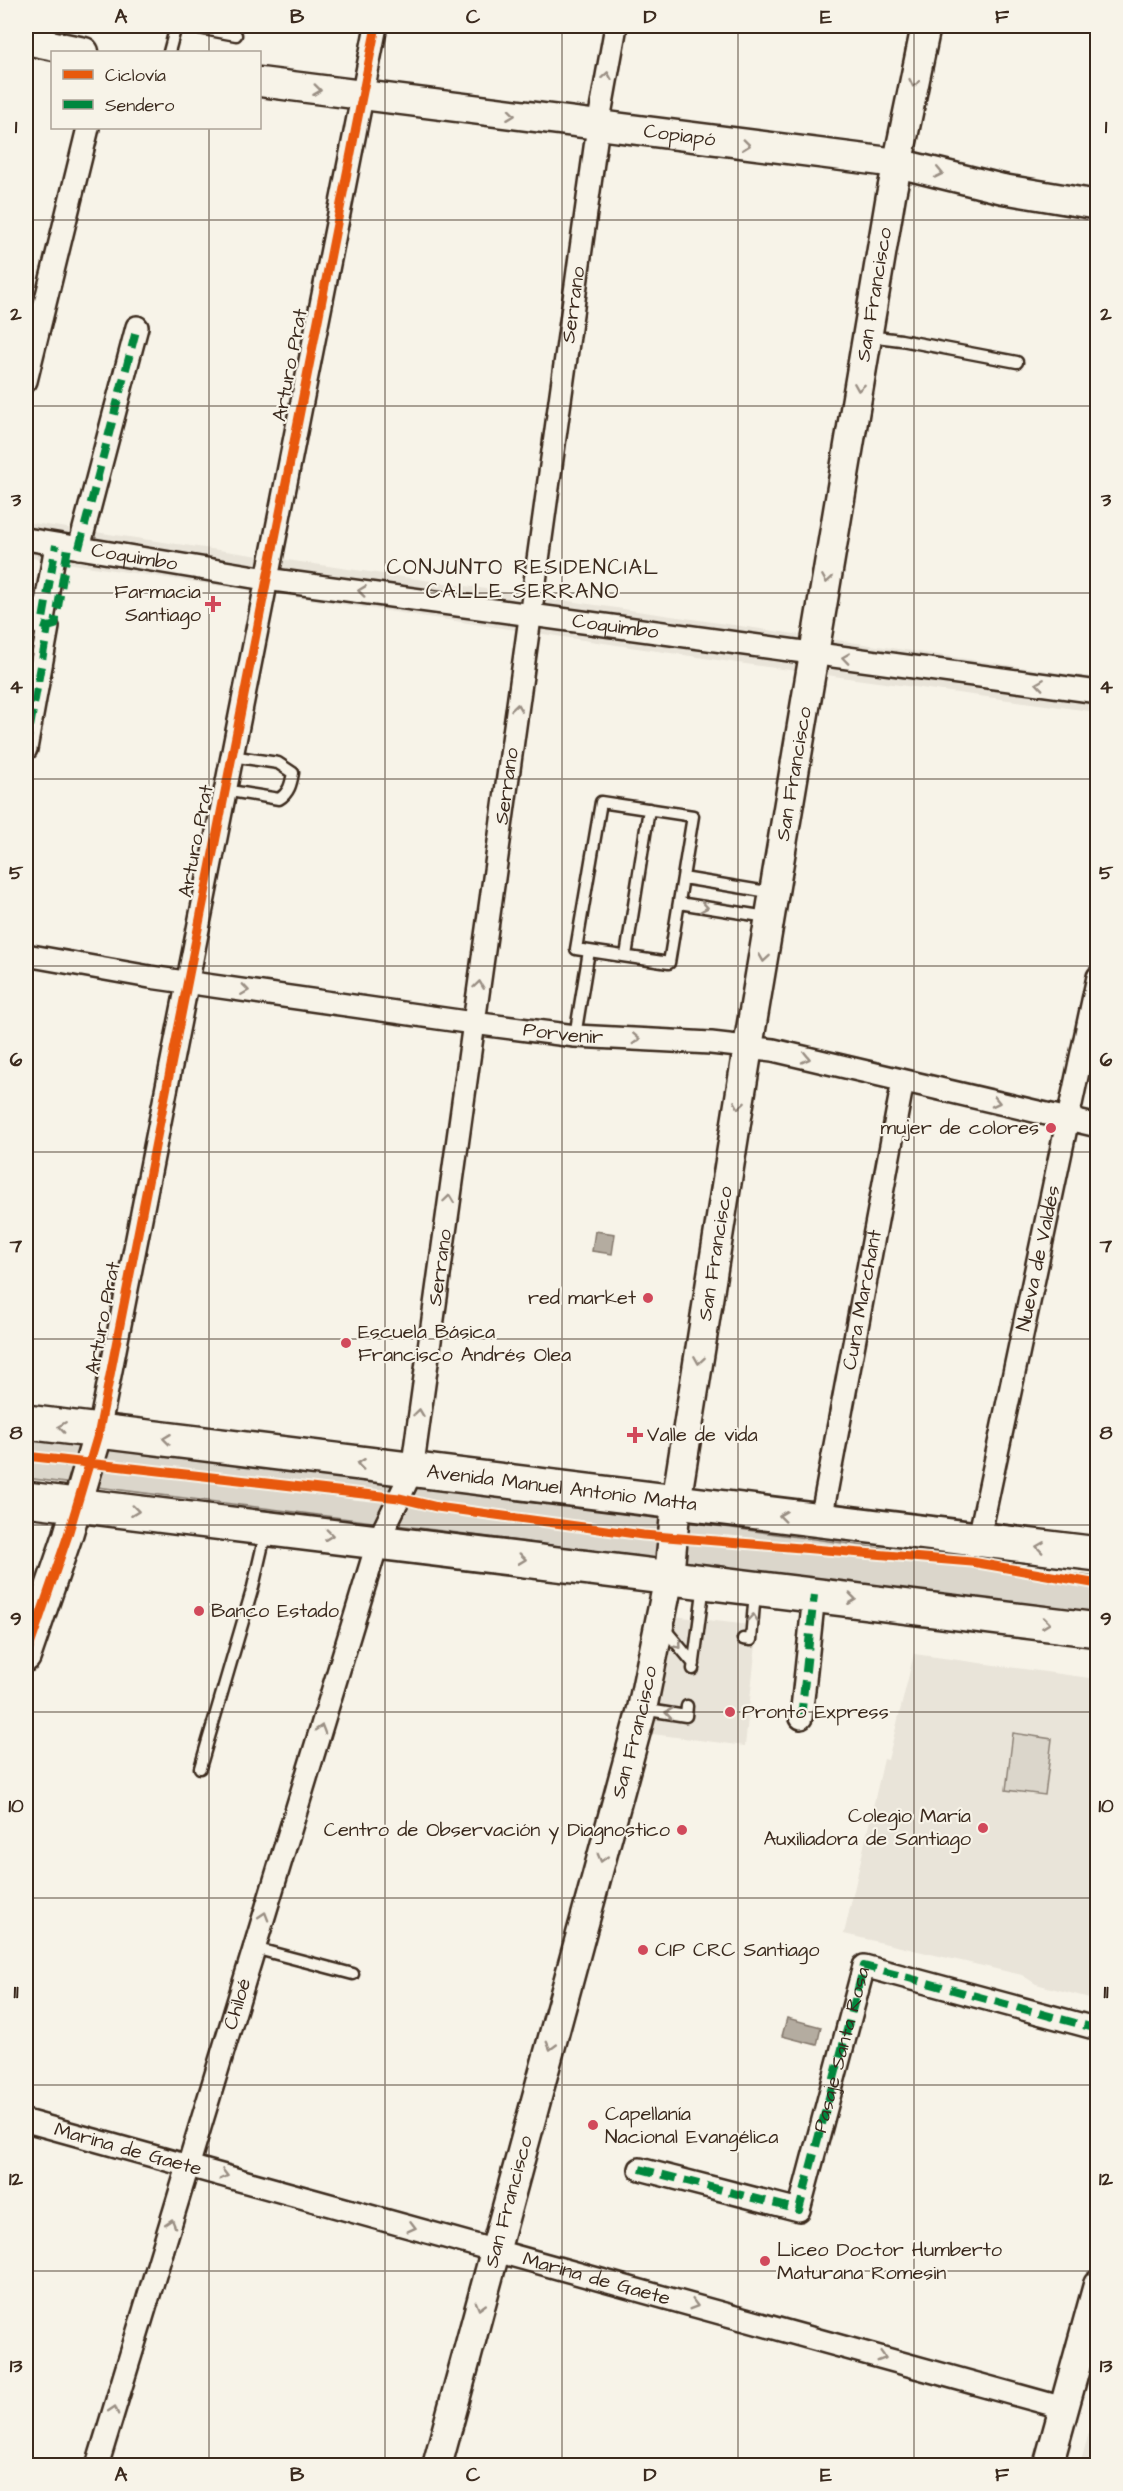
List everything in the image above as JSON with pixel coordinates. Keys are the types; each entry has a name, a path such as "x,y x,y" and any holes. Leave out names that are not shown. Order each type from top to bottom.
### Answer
{"main road":[{"name":"San Francisco","path":"437,2466 642,1709 661,1625 669,1577 676,1503 748,1047 897,163 926,26"},
{"path":"26,40 79,51"},
{"name":"Copiapó","path":"261,82 897,163 1003,189 1098,205"},
{"name":"Avenida Manuel Antonio Matta","path":"26,1422 1098,1554"},
{"name":"Arturo Prat","path":"26,1658 99,1431"},
{"path":"26,1499 1098,1630"},
{"path":"1048,2466 1064,2408 1090,2342 1098,2284"}],"street":[{"name":"Arturo Prat","path":"99,1431 376,26"},
{"name":"Serrano","path":"378,1541 412,1471 598,126 616,26"},
{"path":"26,381 88,129"},
{"path":"26,749 48,627 55,625 68,546 136,327"},
{"name":"Coquimbo","path":"26,540 266,579 1098,692"},
{"name":"Porvenir","path":"26,955 150,978 187,981 575,1036 773,1050 1098,1126"},
{"name":"Nueva de Valdés","path":"978,1538 1098,977"},
{"name":"Cura Marchant","path":"820,1520 903,1081"},
{"name":"Chiloé","path":"97,2466 378,1541"},
{"path":"801,1718 814,1595"},
{"name":"Pasaje Santa Rosa","path":"640,2169 799,2210 864,1966 1098,2029"},
{"name":"Marina de Gaete","path":"26,2121 1064,2408"}],"lane":[{"path":"169,51 176,26"},
{"path":"188,26 236,35"},
{"path":"868,336 1017,362"},
{"path":"224,790 279,800 291,784 293,773 278,763 231,756"},
{"path":"601,802 649,809 693,816 669,963 576,949 601,802"},
{"path":"626,956 649,809"},
{"path":"683,878 772,905"},
{"path":"679,903 772,905"},
{"path":"575,1036 589,951"},
{"path":"200,1768 253,1587 267,1528"},
{"path":"661,1625 694,1667 703,1635 704,1581"},
{"path":"743,1639 751,1640 755,1588"},
{"path":"642,1709 686,1716 687,1706"},
{"path":"254,1948 353,1974"}],"shaded area":[{"path":"26,522 1097,678 1097,712 731,662 26,557"},
{"path":"595,1231 615,1234 612,1254 592,1251"},
{"path":"26,1440 350,1477 1097,1577 1097,1615 26,1478"},
{"path":"673,1616 758,1626 745,1746 645,1733"},
{"name":"Colegio María Auxiliadora de Santiago","path":"914,1654 1097,1679 1097,2000 1036,1984 1022,1975 844,1934 884,1759 888,1760"},
{"path":"1013,1733 1052,1739 1045,1795 1006,1790"},
{"path":"787,2018 821,2027 817,2045 782,2036"},
{"path":"1097,2404 1097,2465 1080,2465"}],"marked path":[{"path":"79,548 137,327"},
{"path":"26,749 48,627 42,625 56,545"},
{"path":"48,627 55,625 68,547"},
{"path":"801,1718 814,1595"},
{"path":"640,2169 799,2210 864,1966 1098,2029"}],"cycle path":[{"path":"26,1657 68,1535 99,1431 376,26"},
{"path":"26,1456 399,1498 437,1507 643,1535 972,1562 1098,1584"}],"place":[{"name":"Farmacia Santiago","path":"213,604"},
{"name":"mujer de colores","path":"1051,1128"},
{"name":"red market","path":"648,1298"},
{"name":"Escuela Básica Francisco Andrés Olea","path":"346,1343"},
{"name":"Valle de vida","path":"635,1435"},
{"name":"Banco Estado","path":"199,1611"},
{"name":"Pronto Express","path":"730,1712"},
{"name":"Colegio María Auxiliadora de Santiago","path":"983,1828"},
{"name":"Centro de Observación y Diagnostico","path":"682,1830"},
{"name":"CIP CRC Santiago","path":"643,1950"},
{"name":"Capellanía Nacional Evangélica","path":"593,2125"},
{"name":"Liceo Doctor Humberto Maturana Romesin","path":"765,2261"}],"district":[{"name":"CONJUNTO RESIDENCIAL CALLE SERRANO","path":"523,579"}]}
